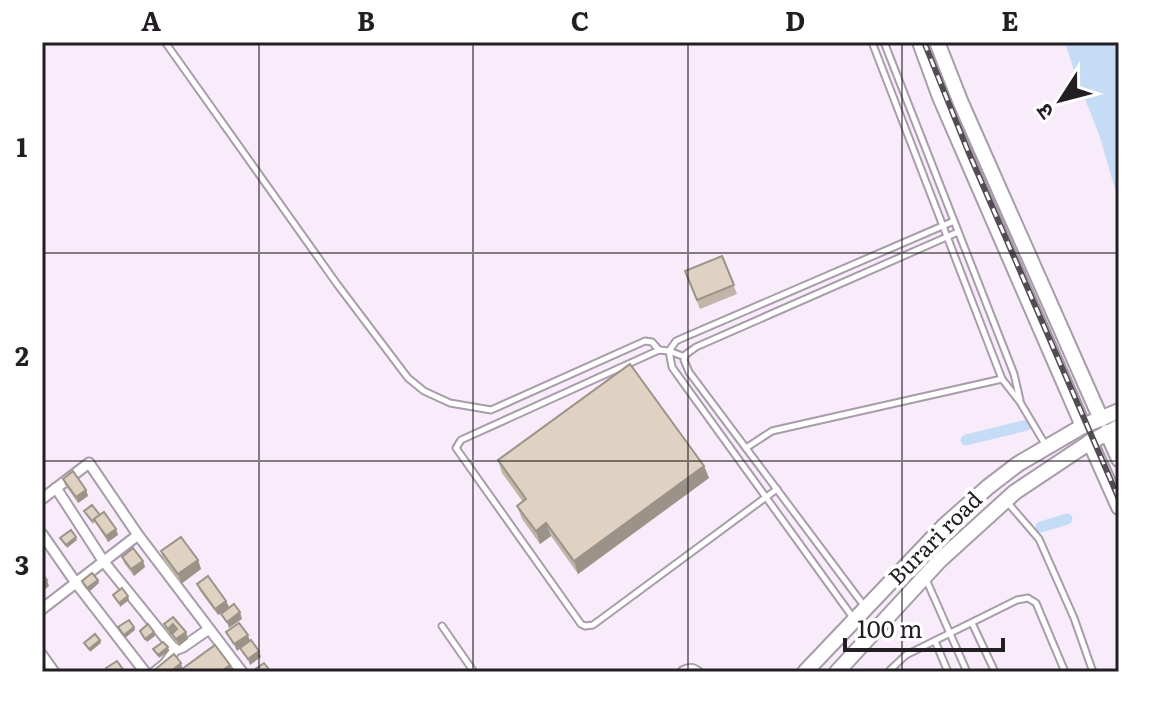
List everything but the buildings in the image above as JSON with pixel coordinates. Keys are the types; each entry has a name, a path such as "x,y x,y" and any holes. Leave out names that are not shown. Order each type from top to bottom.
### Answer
{"main road":[{"path":"920,42 940,97 1083,426"},
{"path":"937,42 961,103 1109,426 1119,459"},
{"path":"1109,426 1119,411"},
{"name":"Burari road","path":"805,672 944,526 1018,464 1083,426 1109,426"},
{"name":"Burari road","path":"837,672 940,560 1015,492 1109,426"},
{"path":"1090,442 1119,507"}],"street":[{"path":"42,499 89,463 138,535 242,672"},
{"path":"56,488 104,562 175,650"},
{"path":"42,534 145,672"},
{"path":"42,609 138,535"},
{"path":"155,672 175,650 209,629"},
{"path":"42,655 54,672"}],"lane":[{"path":"165,42 337,284 408,378 424,391 450,403 491,410 645,341 652,342 659,350"},
{"path":"872,42 1002,379 1047,447"},
{"path":"884,42 1014,374 1020,402"},
{"path":"855,619 672,367 669,351 676,341 954,221"},
{"path":"866,608 689,372 685,357 696,347 958,232"},
{"path":"800,287 805,299"},
{"path":"685,357 659,350 461,440 457,444 458,453 585,626 593,625 777,489"},
{"path":"746,448 772,431 1002,379"},
{"path":"703,411 713,403"},
{"path":"1006,501 1039,539 1074,618 1093,672"},
{"path":"925,576 967,672"},
{"path":"890,672 906,655 1017,600 1028,598 1036,603 1065,672"},
{"path":"972,623 995,672"},
{"path":"442,626 474,672"},
{"path":"935,641 948,672"},
{"path":"682,670 693,667 700,672"}],"water":[{"path":"1065,42 1119,42 1119,203 1099,134"}],"waterway":[{"path":"966,440 1027,425"},
{"path":"1041,527 1067,519"}],"railway":[{"path":"924,42 1119,499"}]}
